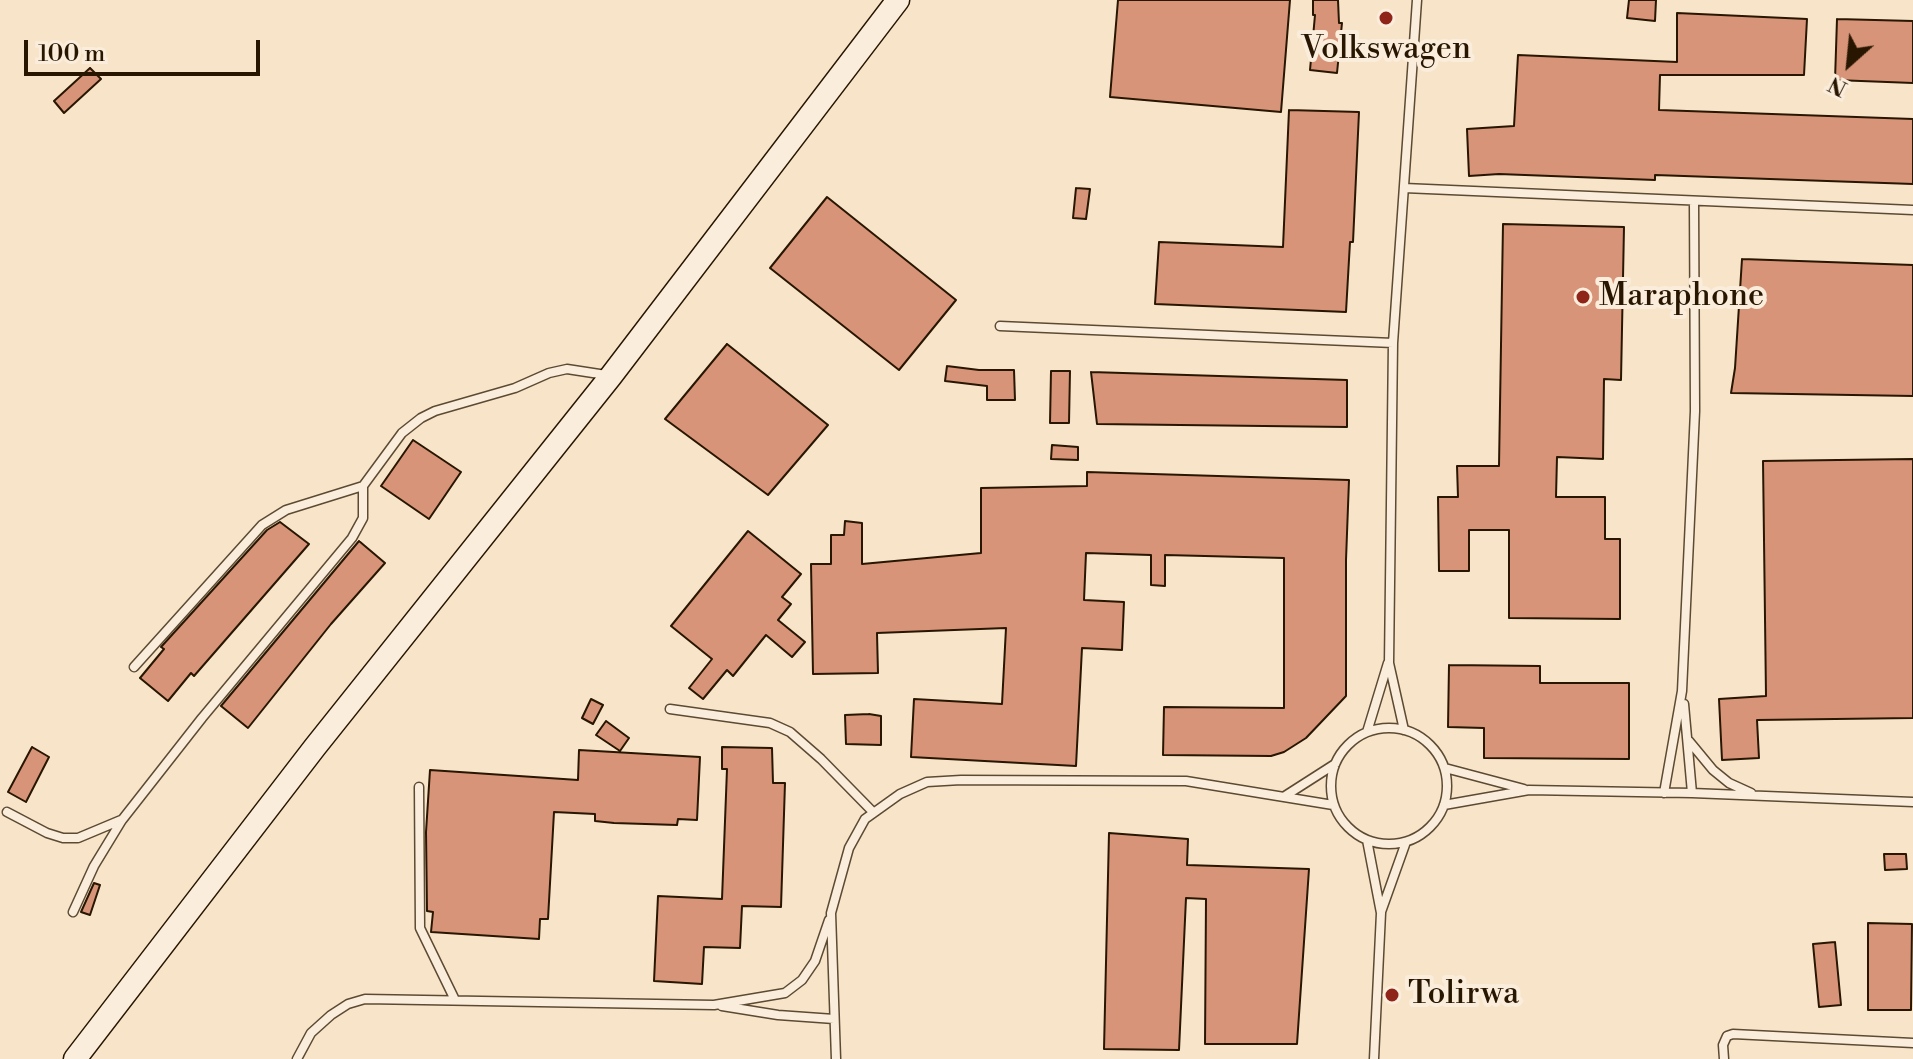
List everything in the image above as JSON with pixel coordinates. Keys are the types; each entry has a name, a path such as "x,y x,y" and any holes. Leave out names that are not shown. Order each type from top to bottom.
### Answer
{"main road":[{"path":"75,1059 315,747 611,376 898,0"}],"lane":[{"path":"1404,730 1389,663 1393,343 1417,0"},
{"path":"1404,188 1913,210"},
{"path":"1664,793 1682,691 1695,411 1694,201"},
{"path":"1000,326 1393,343"},
{"path":"134,667 262,525 286,510 363,486 402,433 435,411 567,369 611,376"},
{"path":"73,912 94,866 122,820 202,718 352,538 363,518 363,486"},
{"path":"1367,732 1389,663"},
{"path":"1682,691 1692,793"},
{"path":"670,709 770,723 790,732 872,811"},
{"path":"1385,728 1404,730 1421,738 1436,751 1445,768 1447,793 1444,805 1429,828 1406,842 1386,844 1367,840 1352,832 1333,805 1330,784 1335,764 1342,750 1353,739 1367,732 1385,728"},
{"path":"1687,738 1713,770 1729,783 1755,796"},
{"path":"1284,796 1335,764"},
{"path":"1445,768 1529,790"},
{"path":"714,1005 785,993 802,980 815,961 849,848 872,811 927,782 1186,781 1333,805"},
{"path":"419,787 420,928 455,1000"},
{"path":"1444,805 1529,790 1913,802"},
{"path":"7,812 63,838 78,838 122,820"},
{"path":"1367,840 1381,913 1374,1059"},
{"path":"1381,913 1406,842"},
{"path":"831,913 836,1059"},
{"path":"297,1059 311,1033 348,1004 365,999 714,1005 778,1015 834,1019"},
{"path":"1724,1059 1723,1045 1727,1036 1733,1034 1913,1043"}],"building":[{"path":"1118,0 1290,0 1281,112 1110,97"},
{"path":"1313,0 1338,0 1339,23 1342,23 1337,73 1310,70 1315,15"},
{"path":"1629,0 1656,0 1655,21 1627,18"},
{"path":"1677,13 1807,19 1804,75 1660,75 1659,110 1913,119 1913,184 1655,175 1655,180 1499,174 1469,176 1467,129 1514,126 1518,55 1677,62"},
{"path":"1837,19 1913,21 1913,83 1835,80"},
{"path":"90,68 101,79 64,113 54,101"},
{"path":"1289,110 1359,112 1353,242 1350,242 1346,312 1155,304 1159,242 1283,247"},
{"path":"1076,188 1090,189 1086,219 1073,218"},
{"path":"827,197 956,300 899,370 770,268"},
{"path":"1503,224 1624,227 1621,380 1604,379 1603,459 1557,457 1556,497 1605,497 1605,539 1620,539 1620,619 1509,618 1509,530 1469,530 1469,571 1439,571 1438,497 1458,497 1457,466 1499,466"},
{"path":"1742,259 1913,265 1913,396 1731,393"},
{"path":"727,344 828,425 768,495 665,419"},
{"path":"947,366 1014,370 1015,400 987,400 987,386 945,381"},
{"path":"1051,371 1070,371 1069,423 1050,423"},
{"path":"1091,372 1347,380 1347,427 1097,424"},
{"path":"413,440 461,472 429,519 381,486"},
{"path":"1052,445 1078,447 1078,460 1051,459"},
{"path":"1913,459 1913,718 1757,720 1759,758 1722,760 1719,699 1766,696 1763,461"},
{"path":"1087,472 1349,480 1346,696 1306,738 1271,756 1163,755 1164,707 1284,708 1284,558 1165,555 1165,586 1151,585 1151,555 1086,553 1084,600 1124,602 1122,650 1082,648 1076,766 911,757 914,699 1002,704 1006,628 877,633 878,673 813,674 811,564 831,564 831,535 844,535 845,521 862,523 862,564 981,553 981,488 1087,486"},
{"path":"280,522 309,544 194,676 191,673 168,701 140,678 164,649 161,647 267,530"},
{"path":"748,531 801,574 782,597 791,604 778,620 805,642 792,657 766,635 733,676 727,670 703,699 689,688 712,659 671,626"},
{"path":"359,541 385,563 331,624 248,728 221,706"},
{"path":"1449,665 1540,666 1540,683 1629,683 1629,759 1484,758 1484,728 1448,727"},
{"path":"591,699 603,705 593,724 582,718"},
{"path":"845,715 881,716 881,745 846,744"},
{"path":"606,721 629,738 620,751 596,735"},
{"path":"32,747 49,757 26,802 8,792"},
{"path":"722,747 772,748 773,783 785,783 781,907 742,906 740,948 704,947 702,984 654,981 658,896 722,899 727,769 722,769"},
{"path":"579,750 700,757 697,820 678,819 677,825 614,823 595,821 595,814 554,812 548,919 540,919 539,939 431,932 433,912 427,911 426,832 430,770 578,780"},
{"path":"1109,833 1188,839 1187,865 1309,869 1297,1044 1205,1044 1206,899 1186,898 1179,1050 1104,1049"},
{"path":"1884,854 1906,854 1907,869 1885,870"},
{"path":"94,883 100,885 90,915 81,912"},
{"path":"1868,923 1912,924 1911,1010 1868,1010"},
{"path":"1835,942 1841,1005 1819,1007 1813,944"}],"place":[{"name":"Volkswagen","path":"1386,18"},
{"name":"Maraphone","path":"1583,297"},
{"name":"Tolirwa","path":"1392,995"}]}
